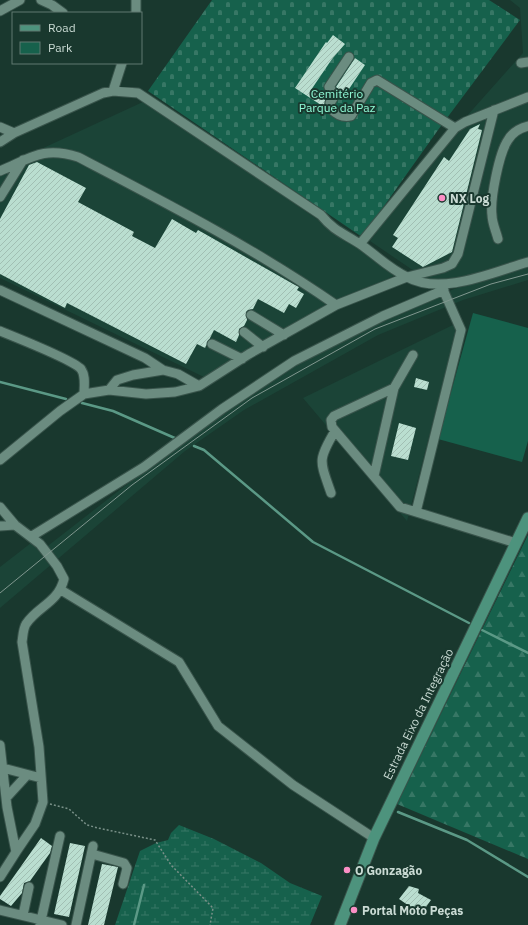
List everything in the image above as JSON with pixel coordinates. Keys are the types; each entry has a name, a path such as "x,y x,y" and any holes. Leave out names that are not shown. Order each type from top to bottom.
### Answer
{"main road":[{"name":"Estrada Eixo da Integração","path":"340,925 374,838 521,538 528,518"}],"street":[{"path":"0,11 20,0"},
{"path":"41,0 52,5 62,12"},
{"path":"136,0 136,12"},
{"path":"349,57 329,87 335,95 330,103 330,109 334,112 343,116 350,116 371,83 377,80 455,128"},
{"path":"113,90 122,64"},
{"path":"0,142 14,133 113,90 138,93 321,215 331,228 360,244 378,260 417,282 443,287"},
{"path":"360,244 455,128 465,122 528,97"},
{"path":"0,460 60,411 84,394 109,390 146,394 176,392 199,386 242,359 336,305 407,277 443,268 452,264 458,254 494,110"},
{"path":"0,126 14,133"},
{"path":"498,239 492,216 492,202 502,150 508,139 514,133 528,126"},
{"path":"0,170 41,153 55,152 78,157 218,231 299,279 336,305"},
{"path":"0,197 4,186 24,160"},
{"path":"32,536 144,467 222,408 294,361 443,287 528,262"},
{"path":"416,512 461,330 443,287"},
{"path":"0,290 145,358 163,370 178,374 199,386"},
{"path":"251,315 284,335"},
{"path":"0,331 68,361 81,369 84,377 84,394"},
{"path":"244,332 263,347"},
{"path":"212,344 242,359"},
{"path":"374,476 394,388 413,355"},
{"path":"109,390 117,380 132,375 163,370"},
{"path":"394,388 334,416 330,423 335,431 400,507 521,538"},
{"path":"331,493 321,463 324,449 335,431"},
{"path":"0,507 15,525 32,536 48,553 64,579 61,590 26,625 22,642 39,747 43,802 36,824 0,877"},
{"path":"0,526 15,525"},
{"path":"61,590 179,662 218,726 293,784 374,838"},
{"path":"0,745 4,768 5,806 16,852"},
{"path":"4,768 41,778"},
{"path":"5,806 27,775"},
{"path":"40,922 60,836"},
{"path":"76,925 93,850 124,863 126,868 123,884"},
{"path":"23,915 30,887"},
{"path":"0,910 23,915 40,922 62,925"}],"path":[{"path":"43,802 69,810 87,825 155,840 170,865 213,908 210,925"}],"shaded area":[{"path":"510,0 528,0 528,263 442,290 370,241 458,126 523,53 520,8"},
{"path":"145,101 397,274 206,378 0,278 0,168"},
{"path":"528,267 528,280 463,300 378,335 244,410 185,451 0,608 0,567 31,543 40,552 202,426 303,360 349,336 454,289"},
{"path":"459,322 407,521 303,398"}],"green space":[{"name":"Cemitério Parque da Paz","path":"212,0 489,0 520,20 438,130 362,237 148,91"},
{"path":"473,313 528,328 528,441 522,462 438,439"},
{"path":"528,535 528,859 397,804"},
{"path":"179,825 214,839 261,863 290,883 322,896 310,925 115,925 140,851 156,843 168,840 171,833"}],"building":[{"path":"333,35 345,44 332,59 311,90 325,100 324,107 295,88 326,42 327,43"},
{"path":"355,58 365,65 345,95 336,87"},
{"name":"NX Log","path":"480,124 478,129 482,130 452,252 423,267 392,247 398,238 393,235 444,157 449,161 470,129"},
{"path":"37,162 86,188 78,202 134,232 132,236 155,248 172,219 196,233 198,230 299,287 297,290 304,294 296,308 289,304 284,313 258,299 253,309 246,312 247,320 244,326 239,329 239,335 236,342 214,330 205,348 197,344 186,364 67,303 65,308 0,274 0,219 29,165"},
{"path":"416,378 429,382 427,390 414,387"},
{"path":"399,423 416,428 408,460 391,456"},
{"path":"41,838 52,846 50,853 30,881 24,883 22,893 11,906 0,899 0,896"},
{"path":"70,843 85,846 69,917 54,914"},
{"path":"102,864 118,867 104,925 88,925"},
{"path":"409,886 419,889 418,893 431,900 421,914 399,899"}],"waterway":[{"path":"0,382 66,399"},
{"path":"82,403 113,411 177,439"},
{"path":"194,446 204,450 313,542 469,623"},
{"path":"482,630 528,653"},
{"path":"398,812 467,840 528,877"},
{"path":"134,925 144,885"}],"tram line":[{"path":"0,593 132,485 252,398 375,329 491,284 528,274"}],"place":[{"name":"NX Log","path":"442,198"},
{"name":"O Gonzagão","path":"347,870"},
{"name":"Portal Moto Peças","path":"354,910"}]}
